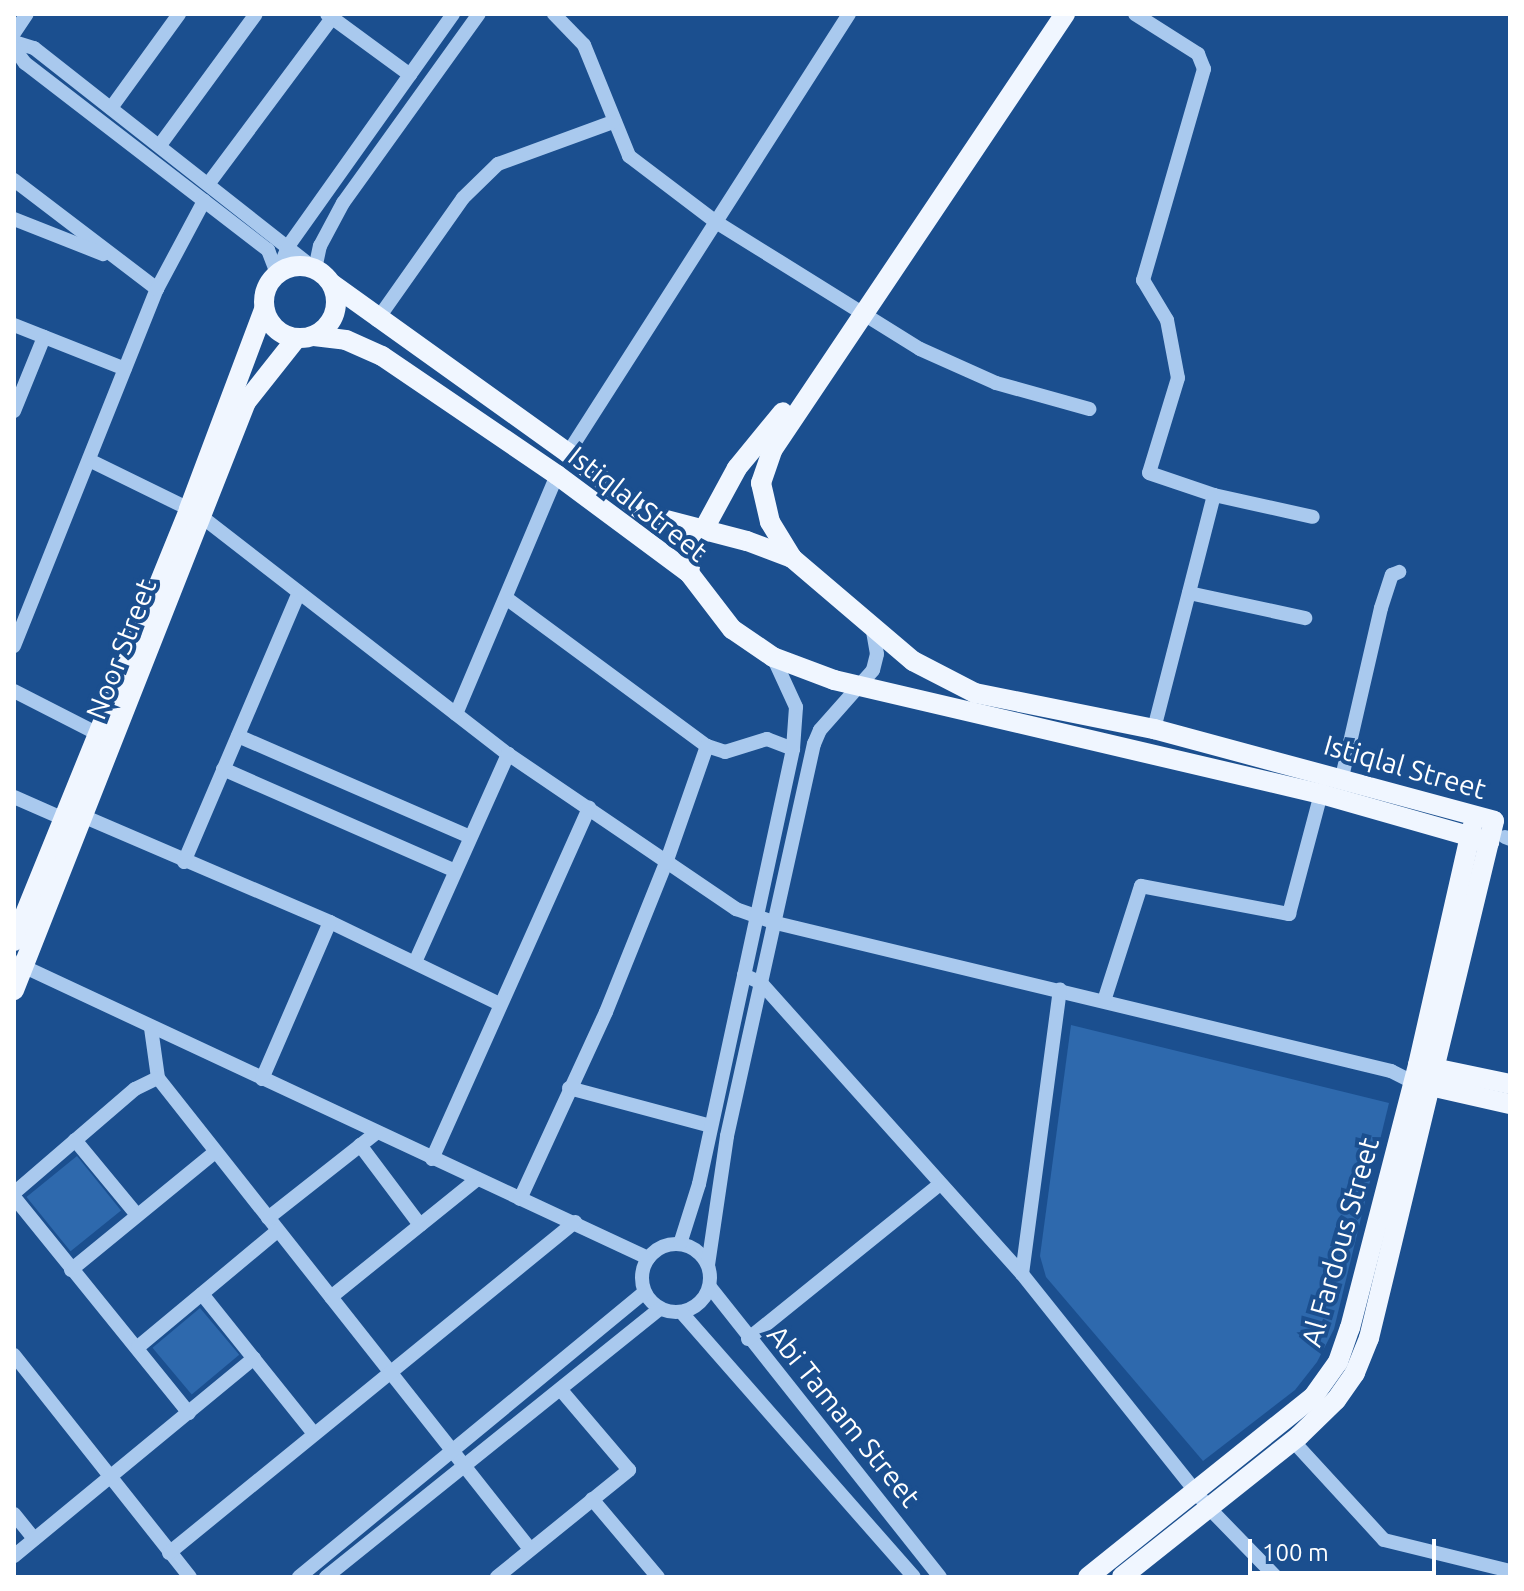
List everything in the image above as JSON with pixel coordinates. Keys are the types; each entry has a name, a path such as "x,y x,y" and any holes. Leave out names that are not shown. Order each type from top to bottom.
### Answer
{"main road":[{"path":"792,558 770,522 761,483 773,449 1065,14"},
{"path":"295,266 315,269 332,284 336,308 332,320 305,338 275,329 264,309 265,290 277,274 295,266"},
{"name":"Istiqlal Street","path":"332,284 377,320 568,453 647,515 704,529 792,558 913,661 975,693 1154,729 1342,777 1490,832"},
{"name":"Noor Street","path":"14,990 20,965 85,817 196,513 264,309"},
{"name":"Istiqlal Street","path":"305,338 346,340 382,356 557,475 689,573 732,629 773,657 859,686 1490,832"},
{"name":"Noor Street","path":"14,941 98,734 246,402 305,338"},
{"path":"689,573 692,551 737,468 835,356"},
{"name":"Al Fardous Street","path":"1088,1577 1313,1397 1338,1362 1424,1075 1490,832"},
{"path":"1424,1075 1510,1084"},
{"path":"1424,1075 1510,1104"},
{"name":"Al Fardous Street","path":"1122,1577 1293,1441 1336,1400 1355,1373 1369,1338 1424,1075"}],"street":[{"path":"14,33 27,14"},
{"path":"111,108 179,14"},
{"path":"160,145 256,14"},
{"path":"277,274 289,245 453,14"},
{"path":"315,269 320,246 343,203 479,14"},
{"path":"554,14 584,45 629,156 716,222 920,349 996,383 1089,409"},
{"path":"568,453 849,14"},
{"path":"1135,14 1198,54 1204,69 1143,280 1167,320 1178,378 1149,473 1214,495 1313,517"},
{"path":"209,183 329,16 410,75"},
{"path":"14,45 34,48 289,245 315,269"},
{"path":"14,45 25,63 268,250 277,274"},
{"path":"377,320 463,198 498,164 613,122"},
{"path":"14,180 157,289"},
{"path":"14,646 157,289 204,201"},
{"path":"14,219 119,260"},
{"path":"14,325 125,369"},
{"path":"14,411 44,337"},
{"path":"89,460 196,513 508,754 736,909 776,923 1391,1071 1424,1075"},
{"path":"456,714 557,475"},
{"path":"1154,729 1214,495"},
{"path":"1342,777 1381,608 1392,575 1399,572"},
{"path":"184,862 299,592"},
{"path":"1189,593 1305,618"},
{"path":"506,598 707,746 725,752 767,739 793,749"},
{"path":"708,1265 693,1248 680,1244 657,1249 648,1258 641,1281 644,1293 659,1309 682,1313 703,1300 710,1287 708,1265 727,1136 814,744 820,730 873,670 877,654 871,623"},
{"path":"680,1244 699,1184 793,749 796,707 773,657"},
{"path":"14,691 98,734"},
{"path":"238,736 470,837"},
{"path":"520,1199 606,1012 666,863 707,746"},
{"path":"416,960 508,754"},
{"path":"223,769 455,871"},
{"path":"1104,1001 1141,886 1289,914 1321,794"},
{"path":"14,797 64,819"},
{"path":"432,1159 589,808"},
{"path":"85,817 416,960 500,1004"},
{"path":"262,1079 330,922"},
{"path":"20,965 648,1258"},
{"path":"744,975 761,983 1022,1274 1208,1507 1276,1577"},
{"path":"1022,1274 1060,990"},
{"path":"151,1028 158,1078 530,1549"},
{"path":"158,1078 135,1089 14,1195 71,1270 138,1347 189,1413"},
{"path":"569,1088 711,1126"},
{"path":"268,1218 376,1133"},
{"path":"75,1140 137,1215"},
{"path":"360,1145 420,1225"},
{"path":"71,1270 215,1152"},
{"path":"331,1297 477,1179"},
{"path":"748,1339 940,1184"},
{"path":"169,1553 575,1222"},
{"path":"138,1347 277,1231"},
{"name":"Abi Tamam Street","path":"710,1287 748,1339 940,1577"},
{"path":"299,1577 644,1293"},
{"path":"202,1294 314,1434"},
{"path":"328,1577 659,1309"},
{"name":"Abi Tamam Street","path":"682,1313 914,1577"},
{"path":"14,1355 190,1577"},
{"path":"14,1556 254,1358"},
{"path":"497,1577 629,1470 560,1389"},
{"path":"1293,1441 1384,1540 1510,1571"},
{"path":"592,1499 658,1577"},
{"path":"14,1514 34,1539"}],"shaded area":[{"path":"1071,1025 1389,1103 1334,1329 1317,1362 1295,1390 1203,1461 1046,1277 1040,1256"},
{"path":"77,1156 121,1210 71,1251 26,1197"},
{"path":"200,1308 239,1355 192,1395 153,1348"}]}
